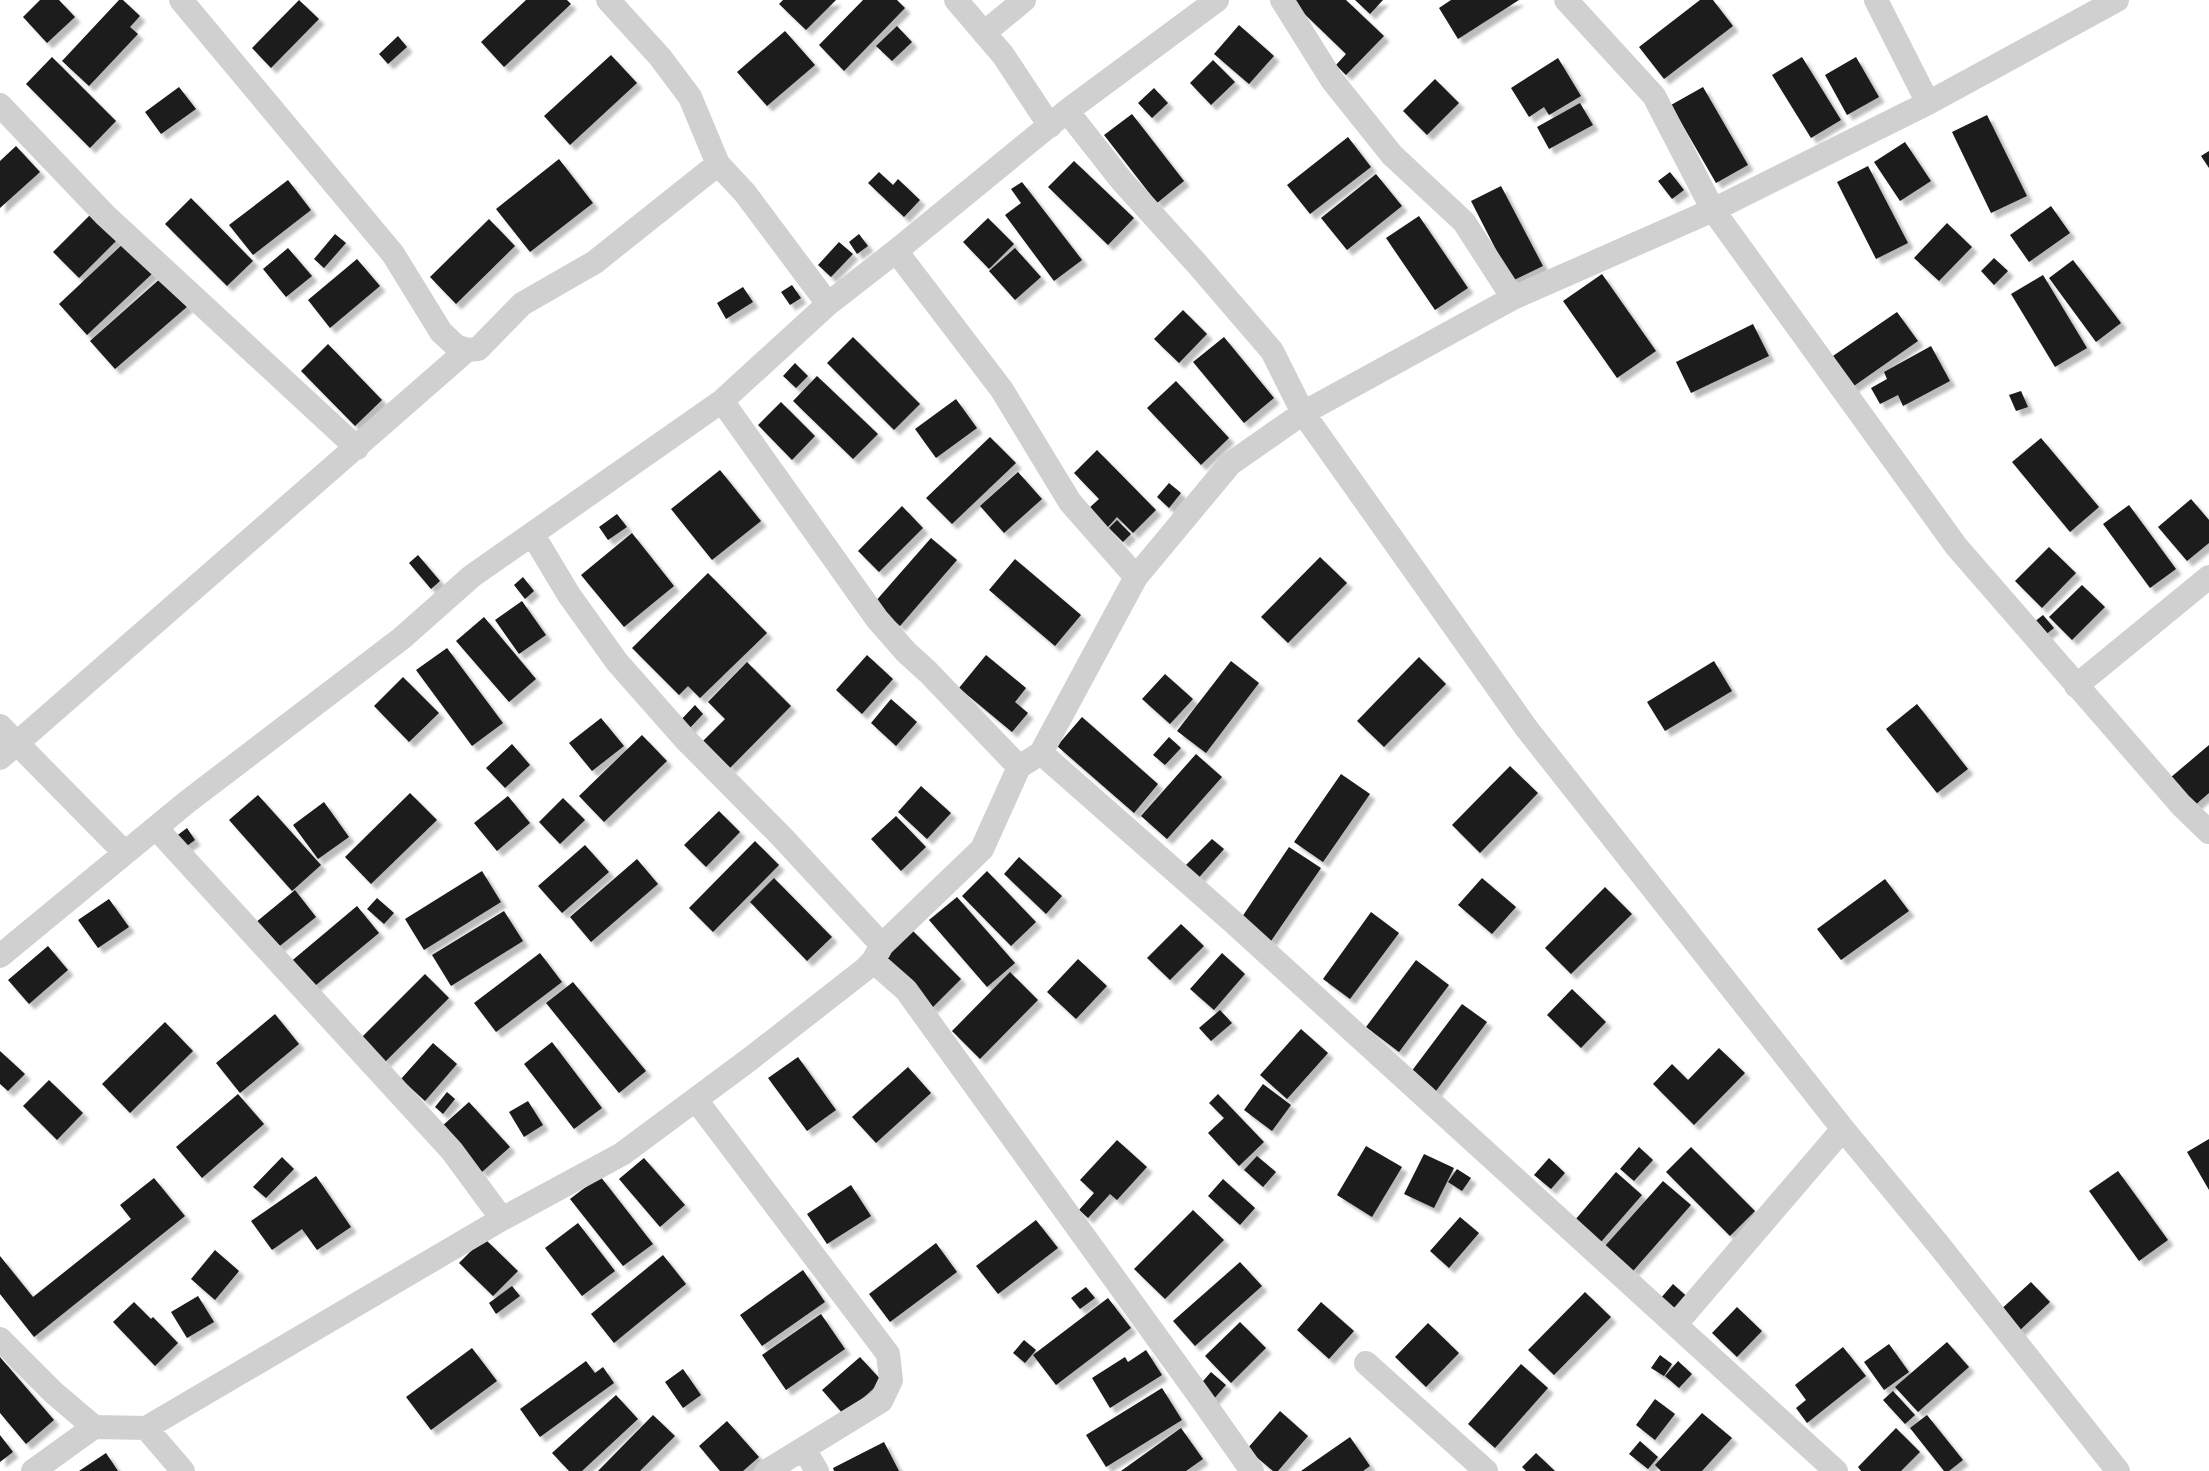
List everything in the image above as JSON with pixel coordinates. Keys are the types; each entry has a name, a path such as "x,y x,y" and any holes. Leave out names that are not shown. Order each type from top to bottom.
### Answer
{"street":[{"path":"181,0 393,254 441,332 456,346 467,350 478,349 522,304 595,262 718,164"},
{"path":"608,0 660,57 690,97 718,164 745,194 828,304"},
{"path":"956,0 1059,118 1122,181 1198,265 1272,351 1303,413 1527,729 1843,1129 1938,1244 2118,1471"},
{"path":"984,33 1024,0"},
{"path":"0,956 187,802 402,638 472,576 722,401 828,304 1059,118 1217,0"},
{"path":"1282,0 1332,80 1392,155 1464,222 1514,298"},
{"path":"1566,0 1654,96 1713,210 1956,546 2181,805 2209,832"},
{"path":"1876,0 1928,103"},
{"path":"33,1471 94,1427 146,1428 502,1219 622,1154 835,994 982,849 1019,767 1041,753 1136,577 1230,464 1303,413 1514,298 1713,210 1928,103 2117,0"},
{"path":"0,105 105,215 357,448"},
{"path":"896,251 1002,390 1070,502 1136,577"},
{"path":"8,750 467,350"},
{"path":"722,401 878,619 906,652 1019,767"},
{"path":"533,535 569,595 617,662 685,739 781,836 878,953 1252,1471"},
{"path":"2076,686 2209,577"},
{"path":"0,726 8,750 125,853"},
{"path":"1041,753 1233,922 1836,1471"},
{"path":"156,828 452,1151 502,1219"},
{"path":"696,1100 888,1354 891,1380 881,1401 767,1471"},
{"path":"1676,1324 1843,1129"},
{"path":"0,1339 54,1393 94,1427"},
{"path":"1366,1363 1486,1471"},
{"path":"146,1428 183,1471"},
{"path":"804,1449 817,1471"}],"building":[{"path":"40,0 59,0 75,17 47,43 23,17"},
{"path":"119,0 123,0 140,16 130,27 138,34 89,86 62,61"},
{"path":"299,0 319,19 271,68 252,48"},
{"path":"526,0 567,0 571,4 504,67 481,42"},
{"path":"783,0 836,0 806,30 779,4"},
{"path":"863,0 897,0 905,8 844,71 819,45"},
{"path":"1290,0 1346,0 1384,36 1346,75 1336,65 1346,54"},
{"path":"1355,0 1383,0 1370,14"},
{"path":"1451,0 1519,0 1458,39 1439,8"},
{"path":"1700,0 1713,0 1733,26 1664,79 1639,47"},
{"path":"1239,25 1274,56 1249,84 1214,54"},
{"path":"897,26 912,42 892,61 876,46"},
{"path":"785,31 815,65 767,106 737,72"},
{"path":"398,36 407,47 388,64 379,54"},
{"path":"611,55 637,83 570,145 544,116"},
{"path":"52,57 116,121 90,148 26,84"},
{"path":"1802,57 1841,120 1811,138 1772,75"},
{"path":"1856,57 1879,97 1847,115 1825,75"},
{"path":"1558,58 1581,96 1549,115 1544,107 1529,117 1511,88"},
{"path":"1213,60 1235,82 1211,105 1190,83"},
{"path":"1435,79 1459,103 1427,135 1403,111"},
{"path":"179,87 196,109 161,134 145,112"},
{"path":"1703,87 1748,165 1716,183 1671,105"},
{"path":"1154,88 1168,103 1152,118 1138,103"},
{"path":"1580,103 1593,125 1549,149 1537,127"},
{"path":"1132,114 1184,181 1157,203 1104,135"},
{"path":"1987,115 2027,196 1991,213 1952,132"},
{"path":"1348,137 1371,167 1310,214 1287,185"},
{"path":"1905,142 1931,181 1900,201 1874,162"},
{"path":"16,146 40,172 0,208 0,161"},
{"path":"2209,151 2209,168 2201,156"},
{"path":"559,159 593,203 530,252 496,209"},
{"path":"1074,161 1134,218 1108,245 1048,187"},
{"path":"1868,166 1908,243 1876,259 1837,182"},
{"path":"879,172 893,185 898,179 920,200 904,217 868,183"},
{"path":"1670,172 1684,190 1672,199 1658,181"},
{"path":"1376,174 1402,206 1347,250 1321,218"},
{"path":"288,180 311,210 253,255 229,225"},
{"path":"1022,182 1082,260 1054,281 1005,215 1021,203 1011,189"},
{"path":"1501,186 1543,266 1512,281 1471,201"},
{"path":"191,198 253,261 227,286 165,224"},
{"path":"2051,206 2070,233 2029,262 2010,235"},
{"path":"96,209 122,235 79,278 53,252"},
{"path":"1419,216 1468,288 1435,310 1386,238"},
{"path":"988,218 1014,244 989,269 963,242"},
{"path":"489,219 515,246 456,304 430,277"},
{"path":"1947,223 1972,247 1939,281 1914,258"},
{"path":"335,234 346,243 324,268 314,259"},
{"path":"859,234 868,246 857,254 849,242"},
{"path":"126,241 154,272 87,335 59,304"},
{"path":"839,242 853,254 831,277 818,265"},
{"path":"288,248 312,276 286,297 263,269"},
{"path":"1015,248 1041,277 1015,300 989,271"},
{"path":"1994,258 2008,271 1994,285 1981,271"},
{"path":"357,259 380,286 330,328 308,300"},
{"path":"2073,260 2121,323 2096,342 2049,278"},
{"path":"1602,274 1656,351 1617,378 1563,301"},
{"path":"2043,275 2087,348 2055,367 2011,294"},
{"path":"162,277 188,306 115,369 90,341"},
{"path":"792,285 801,298 790,305 781,292"},
{"path":"743,287 753,302 726,319 717,303"},
{"path":"1183,310 1207,334 1179,363 1154,339"},
{"path":"1897,312 1918,341 1851,388 1830,358"},
{"path":"1753,324 1769,356 1691,393 1676,362"},
{"path":"853,337 920,404 894,430 827,363"},
{"path":"1224,337 1274,398 1244,423 1193,362"},
{"path":"328,344 382,400 355,426 301,371"},
{"path":"1931,346 1950,381 1903,406 1898,395 1880,404 1871,388 1887,379 1884,372"},
{"path":"795,363 808,376 796,388 783,376"},
{"path":"817,376 878,434 853,459 793,401"},
{"path":"1176,381 1229,438 1201,465 1147,408"},
{"path":"2021,391 2028,407 2016,411 2009,395"},
{"path":"956,399 977,428 936,458 915,429"},
{"path":"781,402 815,436 792,460 758,425"},
{"path":"990,437 1016,463 952,524 926,498"},
{"path":"2041,438 2099,507 2070,532 2012,462"},
{"path":"1097,450 1156,510 1133,533 1117,517 1107,528 1088,509 1099,499 1074,473"},
{"path":"720,470 761,521 712,560 671,509"},
{"path":"1018,472 1042,499 1004,533 980,506"},
{"path":"1169,483 1181,493 1169,508 1157,497"},
{"path":"2191,499 2209,520 2209,543 2187,561 2158,527"},
{"path":"2129,505 2176,569 2150,588 2103,524"},
{"path":"902,506 923,528 879,572 858,551"},
{"path":"617,514 627,527 608,540 599,527"},
{"path":"1117,520 1131,534 1123,542 1109,528"},
{"path":"632,533 674,586 624,627 581,575"},
{"path":"931,538 957,560 900,626 874,603"},
{"path":"2049,547 2076,573 2042,608 2015,581"},
{"path":"418,555 440,581 431,589 409,563"},
{"path":"1320,557 1347,583 1288,643 1261,617"},
{"path":"1015,559 1081,615 1055,646 989,590"},
{"path":"708,573 767,633 700,698 688,686 679,695 632,648"},
{"path":"523,577 534,591 525,599 514,585"},
{"path":"2082,585 2105,607 2072,640 2049,617"},
{"path":"522,601 546,635 519,654 495,620"},
{"path":"2043,615 2054,628 2040,639 2029,626"},
{"path":"484,617 536,679 509,702 456,641"},
{"path":"447,648 503,723 472,746 416,670"},
{"path":"867,655 893,679 862,714 836,690"},
{"path":"986,655 1026,688 1015,702 1028,713 1012,732 959,688"},
{"path":"1419,657 1446,684 1384,747 1357,721"},
{"path":"1231,661 1259,683 1206,753 1177,731"},
{"path":"1714,661 1732,691 1665,731 1647,702"},
{"path":"747,662 791,706 730,768 703,741 725,719 708,702"},
{"path":"1165,674 1193,699 1170,724 1142,699"},
{"path":"403,677 439,713 409,742 374,706"},
{"path":"891,699 917,722 896,746 871,723"},
{"path":"1917,704 1968,769 1937,793 1886,729"},
{"path":"695,705 703,714 687,731 678,723"},
{"path":"1082,717 1158,784 1134,813 1057,746"},
{"path":"601,718 624,746 592,771 569,743"},
{"path":"642,735 667,761 604,822 579,796"},
{"path":"1169,737 1181,748 1165,765 1153,755"},
{"path":"512,744 530,765 505,788 486,768"},
{"path":"2209,745 2209,793 2194,806 2170,778"},
{"path":"1196,754 1222,777 1167,839 1141,816"},
{"path":"1510,766 1538,793 1480,853 1452,825"},
{"path":"1341,774 1370,794 1323,862 1294,842"},
{"path":"921,786 951,813 927,839 898,812"},
{"path":"410,793 437,820 371,884 345,857"},
{"path":"258,795 321,865 292,891 229,820"},
{"path":"508,796 530,823 497,851 474,823"},
{"path":"563,798 585,820 560,844 539,822"},
{"path":"324,802 349,837 318,859 293,825"},
{"path":"719,811 740,832 706,867 684,845"},
{"path":"896,816 926,847 901,871 871,839"},
{"path":"187,828 195,840 184,848 175,837"},
{"path":"1212,839 1224,849 1195,882 1182,869"},
{"path":"755,841 779,865 713,932 689,908"},
{"path":"585,845 609,872 562,913 538,886"},
{"path":"1289,847 1321,868 1271,941 1240,920"},
{"path":"1019,857 1062,896 1046,914 1004,874"},
{"path":"637,859 658,884 591,942 570,917"},
{"path":"482,871 501,902 424,950 405,919"},
{"path":"987,871 1036,922 1011,946 962,896"},
{"path":"774,878 832,937 807,961 750,902"},
{"path":"1482,878 1516,907 1492,934 1458,905"},
{"path":"1885,879 1909,911 1841,960 1817,929"},
{"path":"1605,887 1632,914 1571,974 1545,948"},
{"path":"295,890 316,917 276,949 255,923"},
{"path":"957,897 1015,963 987,987 929,920"},
{"path":"377,898 394,913 384,924 367,909"},
{"path":"109,899 129,927 98,948 78,920"},
{"path":"357,906 379,933 310,990 288,964"},
{"path":"504,911 523,941 451,986 432,955"},
{"path":"1371,912 1399,933 1350,999 1323,979"},
{"path":"1181,924 1204,946 1170,980 1147,958"},
{"path":"911,929 961,979 932,1008 882,959"},
{"path":"48,946 68,970 29,1004 8,980"},
{"path":"540,953 562,982 496,1032 474,1003"},
{"path":"1222,953 1245,974 1214,1010 1190,989"},
{"path":"1078,959 1107,986 1076,1019 1047,992"},
{"path":"1416,960 1449,985 1399,1052 1366,1027"},
{"path":"1010,972 1038,1000 980,1059 952,1031"},
{"path":"425,974 449,998 385,1062 361,1038"},
{"path":"573,982 646,1071 619,1093 546,1003"},
{"path":"1572,989 1606,1022 1581,1048 1547,1015"},
{"path":"1462,1004 1487,1022 1433,1095 1408,1076"},
{"path":"1220,1010 1232,1023 1211,1041 1199,1028"},
{"path":"275,1014 299,1044 240,1093 216,1063"},
{"path":"165,1022 193,1051 130,1113 102,1084"},
{"path":"1301,1029 1328,1053 1287,1099 1260,1075"},
{"path":"552,1042 602,1108 574,1129 524,1064"},
{"path":"433,1043 457,1064 425,1101 401,1079"},
{"path":"1719,1048 1745,1073 1694,1125 1653,1084 1672,1064 1688,1080"},
{"path":"0,1051 25,1074 8,1091 0,1084"},
{"path":"798,1057 836,1110 807,1131 768,1078"},
{"path":"908,1067 931,1093 876,1143 852,1117"},
{"path":"49,1080 83,1113 57,1140 23,1106"},
{"path":"1263,1084 1291,1105 1272,1131 1244,1110"},
{"path":"447,1092 455,1099 443,1114 435,1107"},
{"path":"238,1094 264,1124 202,1178 176,1147"},
{"path":"1218,1094 1264,1142 1239,1166 1208,1133 1224,1118 1209,1103"},
{"path":"528,1101 543,1125 524,1137 509,1112"},
{"path":"469,1102 510,1147 482,1172 441,1127"},
{"path":"2209,1139 2209,1190 2187,1152"},
{"path":"1117,1140 1147,1167 1117,1200 1110,1194 1088,1218 1079,1210 1094,1193 1080,1180"},
{"path":"1366,1146 1402,1167 1372,1217 1337,1195"},
{"path":"1639,1147 1653,1160 1634,1181 1620,1169"},
{"path":"1691,1147 1755,1211 1730,1236 1666,1172"},
{"path":"1424,1154 1454,1168 1434,1208 1404,1194"},
{"path":"1257,1156 1276,1172 1263,1187 1244,1170"},
{"path":"282,1157 294,1169 266,1198 253,1187"},
{"path":"644,1158 685,1205 660,1227 619,1179"},
{"path":"1549,1158 1565,1173 1551,1189 1534,1175"},
{"path":"1457,1169 1471,1178 1462,1191 1448,1182"},
{"path":"2118,1171 2168,1240 2139,1261 2089,1191"},
{"path":"1616,1172 1642,1195 1600,1243 1575,1220"},
{"path":"316,1176 351,1227 317,1250 302,1229 272,1250 251,1221"},
{"path":"600,1176 653,1244 623,1266 570,1199"},
{"path":"154,1178 185,1216 34,1337 0,1294 0,1256 33,1297 131,1219 120,1205"},
{"path":"1223,1179 1255,1208 1240,1225 1208,1196"},
{"path":"1663,1181 1691,1205 1633,1271 1605,1246"},
{"path":"851,1185 871,1216 827,1244 807,1214"},
{"path":"1193,1210 1224,1240 1165,1299 1134,1269"},
{"path":"1460,1217 1479,1233 1449,1268 1430,1251"},
{"path":"1036,1220 1058,1248 998,1294 976,1266"},
{"path":"578,1223 615,1271 582,1296 545,1248"},
{"path":"484,1238 518,1271 493,1296 459,1263"},
{"path":"936,1243 957,1272 890,1322 869,1294"},
{"path":"215,1250 239,1271 215,1300 191,1279"},
{"path":"663,1255 686,1284 614,1343 591,1314"},
{"path":"1240,1262 1262,1286 1195,1346 1173,1321"},
{"path":"803,1270 825,1302 762,1346 740,1315"},
{"path":"2031,1282 2050,1302 2018,1332 1998,1312"},
{"path":"1673,1284 1692,1301 1679,1315 1660,1299"},
{"path":"512,1286 520,1296 496,1314 489,1303"},
{"path":"1086,1287 1095,1298 1080,1309 1071,1298"},
{"path":"1585,1292 1611,1317 1554,1375 1528,1350"},
{"path":"198,1296 214,1322 187,1338 171,1312"},
{"path":"1108,1298 1131,1328 1056,1385 1033,1355"},
{"path":"134,1302 151,1319 153,1317 178,1343 155,1366 113,1322"},
{"path":"1321,1302 1354,1331 1329,1359 1297,1330"},
{"path":"1737,1307 1762,1331 1737,1357 1712,1333"},
{"path":"821,1314 845,1349 786,1390 762,1355"},
{"path":"1240,1322 1266,1348 1231,1383 1205,1356"},
{"path":"1428,1323 1459,1353 1426,1387 1395,1357"},
{"path":"1024,1340 1036,1350 1025,1363 1013,1353"},
{"path":"1947,1342 1969,1367 1918,1412 1895,1387"},
{"path":"1889,1344 1909,1372 1884,1390 1864,1362"},
{"path":"1843,1347 1866,1376 1807,1423 1796,1408 1806,1400 1795,1385"},
{"path":"472,1348 497,1381 431,1430 406,1397"},
{"path":"1146,1350 1162,1375 1110,1408 1092,1378 1125,1357 1128,1362"},
{"path":"1660,1355 1672,1364 1664,1376 1651,1368"},
{"path":"0,1357 54,1420 26,1444 0,1413"},
{"path":"860,1357 882,1381 844,1415 822,1390"},
{"path":"586,1361 595,1373 603,1367 614,1383 540,1437 520,1409"},
{"path":"1678,1361 1692,1374 1679,1388 1665,1376"},
{"path":"1521,1364 1548,1388 1495,1448 1468,1424"},
{"path":"683,1369 701,1395 683,1408 665,1382"},
{"path":"1211,1372 1226,1385 1212,1401 1197,1388"},
{"path":"1162,1388 1182,1420 1106,1467 1086,1435"},
{"path":"1893,1391 1915,1415 1905,1424 1883,1400"},
{"path":"616,1395 638,1419 582,1471 569,1471 552,1453"},
{"path":"1655,1399 1675,1414 1655,1440 1636,1425"},
{"path":"1280,1411 1308,1436 1278,1471 1273,1471 1247,1449"},
{"path":"1702,1413 1732,1438 1702,1471 1661,1471 1655,1465"},
{"path":"653,1415 675,1436 640,1471 598,1471"},
{"path":"1927,1415 1963,1460 1949,1471 1944,1471 1910,1428"},
{"path":"727,1421 759,1457 743,1471 720,1471 699,1446"},
{"path":"1181,1428 1203,1459 1186,1471 1121,1471"},
{"path":"1896,1428 1920,1452 1901,1471 1861,1471 1858,1467"},
{"path":"0,1435 13,1452 0,1462"},
{"path":"1350,1437 1370,1466 1363,1471 1301,1471"},
{"path":"1640,1441 1658,1457 1648,1469 1629,1454"},
{"path":"884,1442 899,1471 834,1471 833,1468"},
{"path":"106,1453 118,1471 79,1471"},
{"path":"1536,1453 1555,1471 1526,1471 1522,1467"}]}
